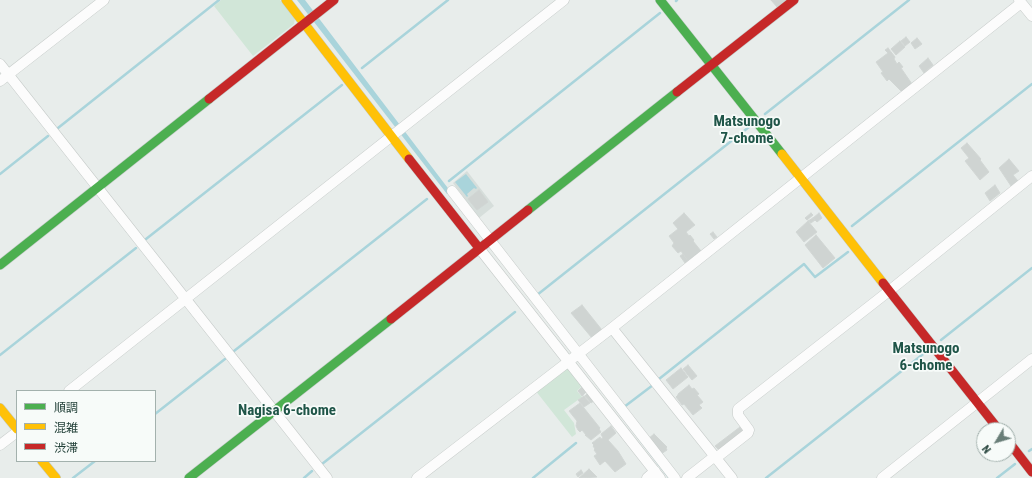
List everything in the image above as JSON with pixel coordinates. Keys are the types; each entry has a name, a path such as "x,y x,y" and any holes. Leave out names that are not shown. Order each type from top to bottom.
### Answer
{"street":[{"path":"4,78 104,0"},
{"path":"286,0 307,22 397,132 485,244 579,354 675,478"},
{"path":"0,265 334,0"},
{"path":"70,390 564,0"},
{"path":"660,0 992,422"},
{"path":"188,478 794,0"},
{"path":"417,478 579,354 1022,2 1032,16"},
{"path":"0,64 4,78 98,187 327,478"},
{"path":"687,478 748,433 749,430 738,415 738,409 889,291 1032,176"},
{"path":"452,191 485,244 569,361 658,475 647,478"},
{"path":"612,328 732,478"},
{"path":"882,478 1032,359"},
{"path":"0,408 16,428"},
{"path":"0,445 16,433"},
{"path":"1016,452 1032,472"},
{"path":"43,462 56,478"}],"shaded area":[{"path":"467,171 494,206 479,218 453,183"}],"green space":[{"path":"221,0 280,0 295,18 294,24 253,56 214,6"},
{"path":"568,368 582,386 577,391 582,397 564,410 574,423 576,434 572,437 535,390"}],"water":[{"path":"297,0 305,0 672,478 668,478 484,238 449,194 447,194"},
{"path":"466,174 477,188 474,188 467,194 467,197 455,182"}],"building":[{"path":"771,0 786,0 777,7"},
{"path":"906,37 910,42 905,46 901,41"},
{"path":"917,38 922,44 915,49 911,43"},
{"path":"900,41 905,47 896,55 891,49"},
{"path":"888,48 895,57 894,59 897,64 899,62 903,67 901,68 912,84 902,92 889,79 887,81 876,62 888,53 885,50"},
{"path":"928,58 933,65 924,73 919,66"},
{"path":"967,143 981,159 980,160 989,172 980,180 965,161 969,158 961,148"},
{"path":"1009,159 1019,171 1013,175 1018,181 1011,186 999,168"},
{"path":"995,185 1000,193 990,201 985,193"},
{"path":"479,190 488,202 477,210 468,199"},
{"path":"684,213 695,225 686,232 694,240 693,241 701,251 688,261 681,251 678,253 672,246 674,243 669,236 678,229 673,223"},
{"path":"811,213 813,215 807,220 805,218"},
{"path":"819,213 822,218 817,222 813,218"},
{"path":"813,218 815,220 811,223 808,221"},
{"path":"808,221 817,232 804,242 796,232"},
{"path":"713,232 717,237 714,239 710,234"},
{"path":"816,235 835,258 823,268 805,245"},
{"path":"683,254 688,261 685,263 680,256"},
{"path":"582,305 602,330 592,338 571,313"},
{"path":"688,365 697,376 692,380 683,369"},
{"path":"681,368 688,377 673,389 666,380"},
{"path":"689,385 699,394 697,395 703,402 699,405 702,408 693,415 676,397"},
{"path":"582,387 586,392 582,396 578,391"},
{"path":"588,393 595,400 591,403 585,396"},
{"path":"584,396 590,403 584,407 578,400"},
{"path":"580,403 600,428 599,429 601,432 591,440 582,430 580,432 578,430 576,426 577,421 569,411"},
{"path":"611,426 616,433 608,440 618,451 626,464 615,472 605,461 600,465 594,456 597,454 592,443 600,437 601,439 603,438 601,434"},
{"path":"740,427 743,431 719,450 715,446"},
{"path":"654,434 667,447 667,450 661,454 648,439"},
{"path":"589,469 597,477 579,478"},
{"path":"581,470 583,473 578,477 576,474"}],"waterway":[{"path":"58,128 219,0"},
{"path":"362,68 448,0"},
{"path":"765,114 909,0"},
{"path":"449,181 660,13"},
{"path":"852,226 1032,84"},
{"path":"146,239 342,85"},
{"path":"537,295 749,127"},
{"path":"0,174 48,136"},
{"path":"234,351 427,199"},
{"path":"0,355 136,248"},
{"path":"659,379 804,264 815,277 848,252"},
{"path":"941,340 1032,268"},
{"path":"322,464 515,312"},
{"path":"766,478 927,351"},
{"path":"156,413 225,359"},
{"path":"624,407 653,385"},
{"path":"533,478 576,443"},
{"path":"73,478 94,462"},
{"path":"997,478 1015,464"},
{"path":"304,478 312,471"}],"traffic: fast":[{"path":"660,0 782,154"},
{"path":"528,210 677,92"},
{"path":"0,265 209,99"},
{"path":"189,478 391,319"}],"traffic: slow":[{"path":"286,0 409,159"},
{"path":"782,154 883,283"},
{"path":"0,408 16,428"},
{"path":"43,462 56,478"}],"traffic: jam":[{"path":"209,99 334,0"},
{"path":"677,92 794,0"},
{"path":"409,159 479,248"},
{"path":"391,319 528,210"},
{"path":"883,283 993,422"},
{"path":"1016,451 1032,472"}],"district":[{"name":"Matsunogo 7-chome","path":"747,130"},
{"name":"Matsunogo 6-chome","path":"926,358"},
{"name":"Nagisa 6-chome","path":"287,411"}]}
